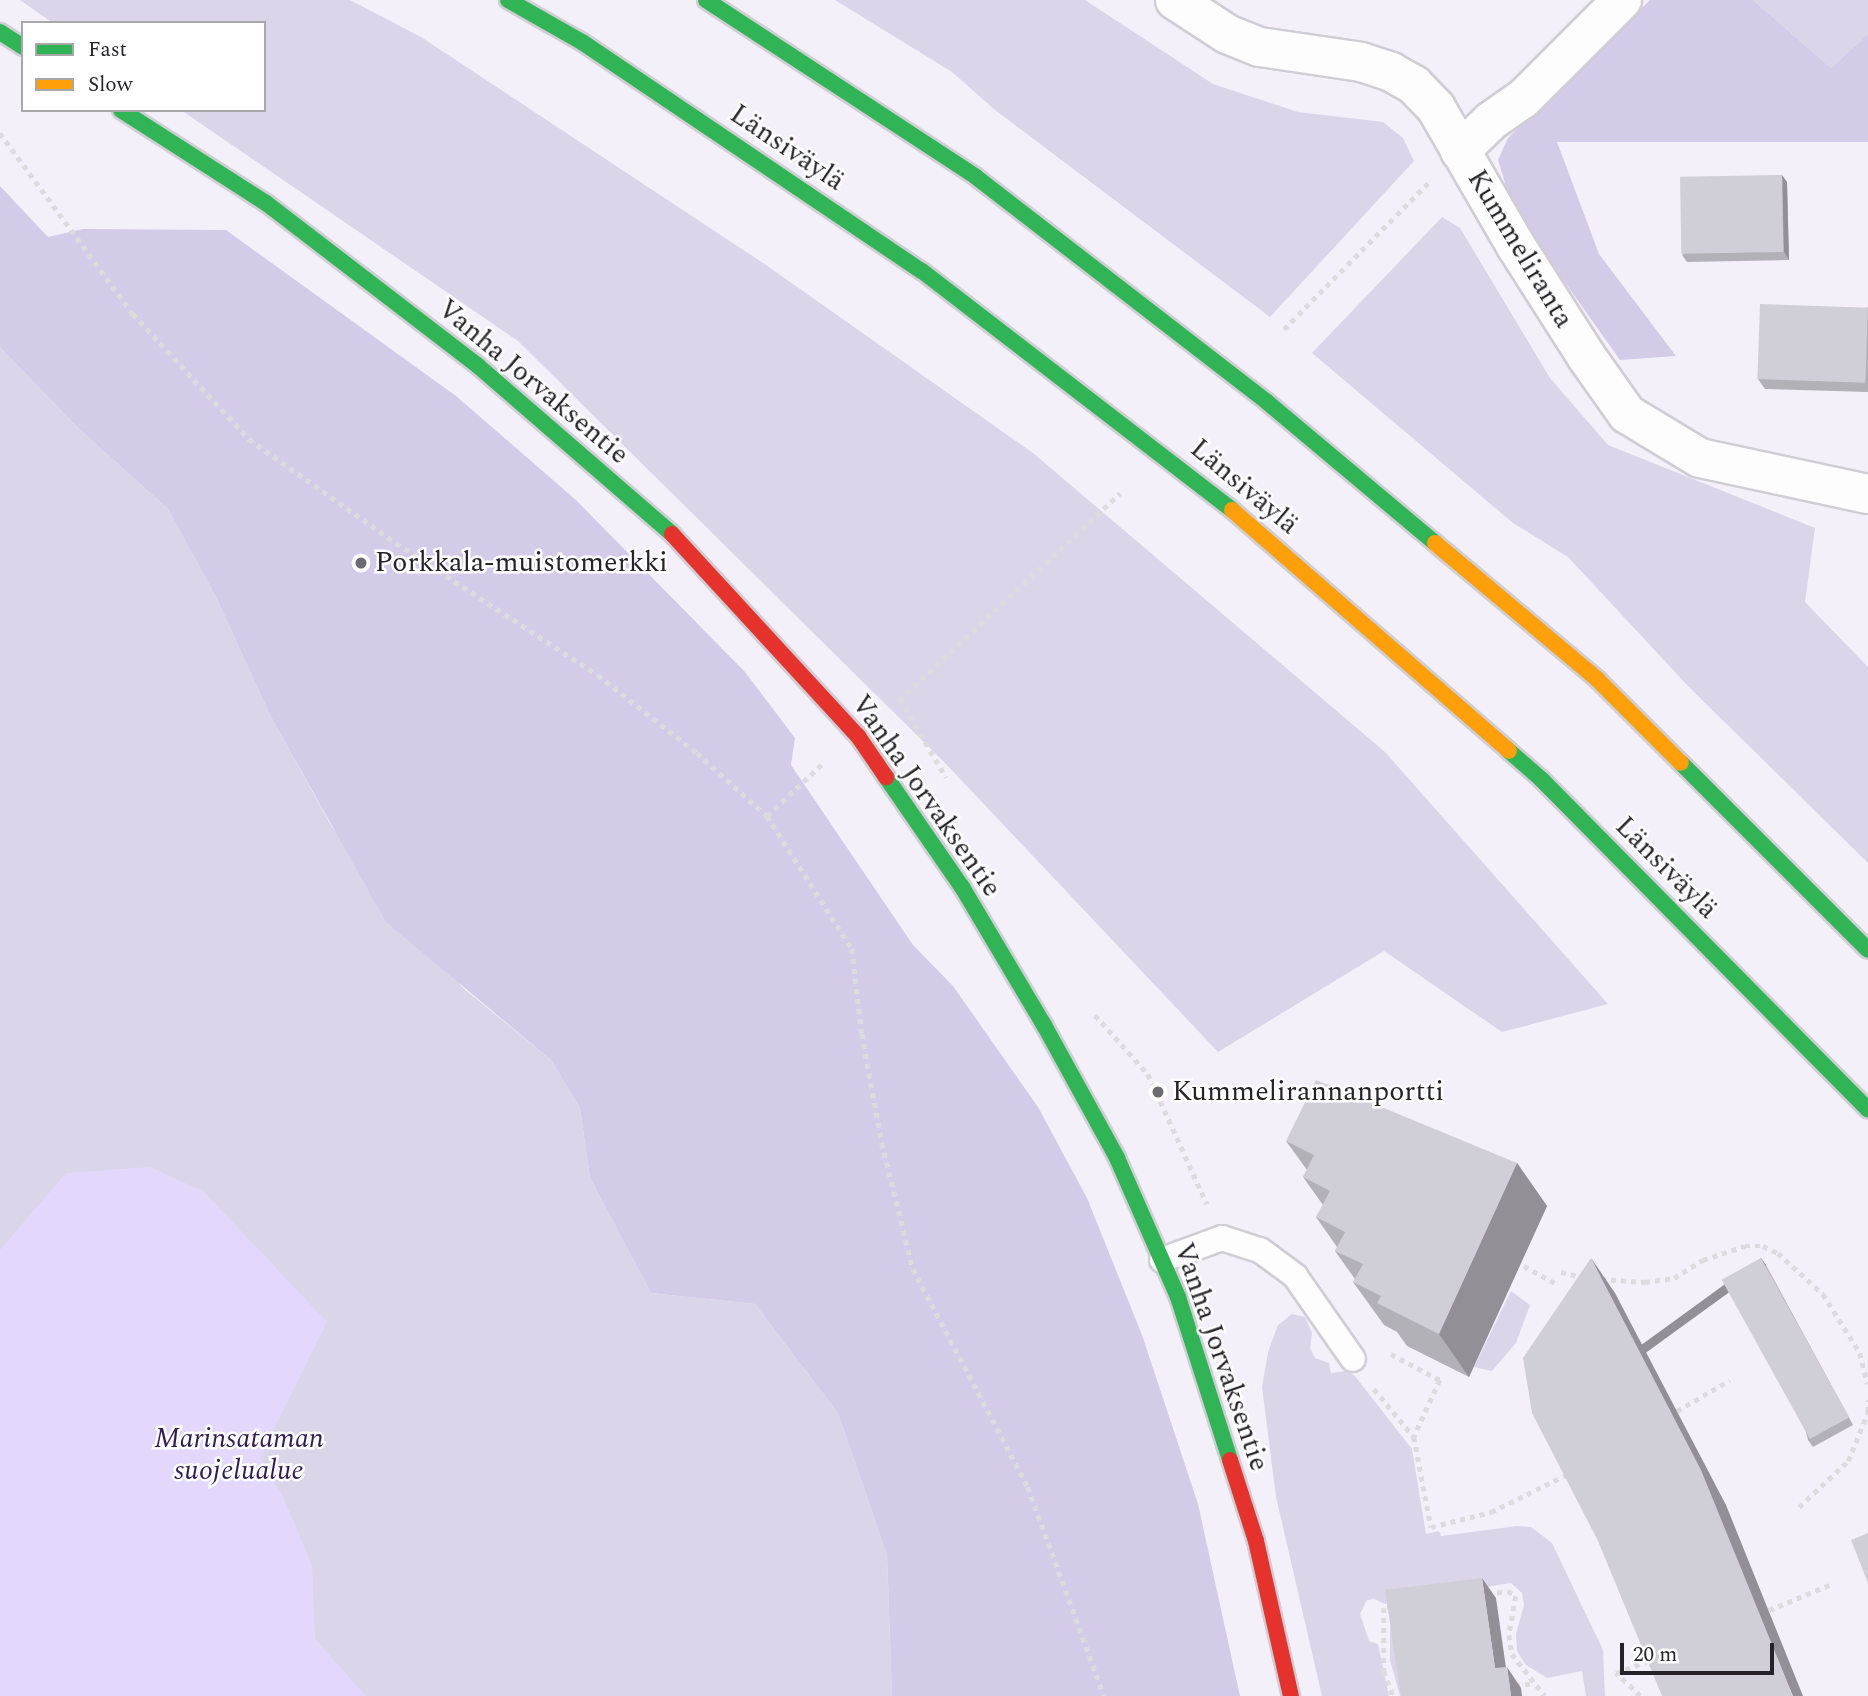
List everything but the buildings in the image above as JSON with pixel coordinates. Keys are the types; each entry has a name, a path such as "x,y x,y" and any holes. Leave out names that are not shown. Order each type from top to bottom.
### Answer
{"main road":[{"name":"Länsiväylä","path":"509,0 582,42 922,271 1208,489 1541,779 1868,1110"},
{"path":"706,0 976,177 1267,402 1598,680 1868,950"},
{"path":"0,32 21,46"},
{"name":"Vanha Jorvaksentie","path":"124,112 265,203 478,365 688,548 858,736 962,887 1044,1025 1117,1158 1178,1297 1255,1541 1291,1696"}],"street":[{"name":"Kummeliranta","path":"1175,0 1227,34 1260,47 1361,62 1391,72 1414,85 1436,108 1558,312 1627,414 1700,458 1868,495"},
{"path":"1460,150 1491,121 1523,99 1622,0"}],"lane":[{"path":"1162,1260 1222,1238 1260,1250 1295,1276 1353,1359"}],"path":[{"path":"0,133 133,314 249,439 396,543 598,675 697,752 767,816 852,948 862,1034 874,1102 913,1269 1028,1487 1104,1696"},
{"path":"1283,329 1460,150"},
{"path":"900,699 1120,493"},
{"path":"767,816 815,770"},
{"path":"1561,1272 1588,1278 1645,1282 1674,1278 1703,1260 1745,1246 1763,1246 1778,1253 1823,1294 1860,1353 1868,1384"},
{"path":"1524,1266 1555,1283"},
{"path":"1414,1437 1440,1380 1367,1342 1353,1359 1396,1419 1414,1437 1431,1527 1490,1512 1570,1473"},
{"path":"1676,1411 1730,1380"},
{"path":"1800,1507 1848,1461 1868,1412 1868,1400"},
{"path":"1769,1610 1834,1583"},
{"path":"1474,1596 1508,1591 1516,1596 1509,1635 1512,1654 1545,1696"},
{"path":"1393,1696 1384,1671 1384,1608 1398,1606"},
{"path":"1640,1696 1616,1672 1657,1658"},
{"path":"1510,1686 1535,1683"}],"green space":[{"path":"20,0 350,0 421,37 766,265 1033,453 1385,752 1608,1004 1502,1032 1384,951 1218,1052 946,764 518,341 184,112 266,112 266,21 50,21"},
{"path":"835,0 1085,0 1213,84 1298,112 1383,122 1403,138 1414,161 1270,317 995,110 952,72"},
{"path":"1753,0 1868,0 1868,34 1831,68"},
{"path":"1442,217 1460,228 1550,378 1608,445 1815,528 1805,602 1868,667 1868,863 1688,686 1568,557 1513,523 1312,353"},
{"name":"Marinsataman suojelualue","path":"0,347 77,427 168,509 216,597 271,717 332,827 463,988 551,1060 580,1108 590,1178 651,1293 755,1304 838,1413 887,1555 892,1696 0,1696"},
{"path":"1511,1291 1530,1305 1516,1343 1492,1371 1474,1367"},
{"path":"1292,1314 1305,1317 1312,1333 1310,1348 1315,1358 1329,1363 1331,1373 1346,1371 1354,1375 1412,1449 1426,1534 1439,1531 1441,1536 1517,1526 1531,1527 1552,1543 1603,1650 1605,1696 1586,1696 1582,1671 1547,1678 1526,1665 1517,1651 1516,1634 1524,1605 1522,1593 1511,1583 1385,1604 1374,1599 1367,1600 1360,1614 1369,1641 1378,1644 1389,1696 1322,1696 1276,1497 1262,1387 1268,1352 1278,1325"},
{"path":"1400,1614 1412,1696 1400,1696 1390,1660 1390,1628"}],"shaded area":[{"path":"1650,0 1753,0 1831,68 1868,34 1868,142 1557,142 1599,254 1676,356 1620,360 1513,209 1498,160 1508,138"},
{"path":"0,186 48,237 83,229 226,230 456,396 576,500 745,672 795,738 791,765 913,945 953,986 1038,1107 1087,1198 1142,1335 1198,1504 1240,1696 892,1696 887,1555 838,1413 755,1304 651,1293 590,1178 580,1108 551,1060 386,922 271,717 216,597 168,509 77,427 0,347"},
{"path":"150,1167 204,1192 327,1322 260,1457 283,1497 312,1565 315,1639 366,1696 0,1696 0,1250 66,1173"}],"traffic: fast":[{"path":"508,0 582,42 922,271 1232,510"},
{"path":"706,0 976,177 1267,402 1435,543"},
{"path":"0,32 21,46"},
{"path":"124,112 266,203 477,365 672,534"},
{"path":"1509,751 1541,779 1868,1110"},
{"path":"1681,763 1868,950"},
{"path":"886,777 962,887 1044,1025 1117,1158 1178,1297 1230,1460"}],"traffic: slow":[{"path":"1232,510 1509,751"},
{"path":"1435,543 1598,680 1681,763"}],"traffic: jam":[{"path":"672,534 858,736 886,777"},
{"path":"1230,1460 1256,1541 1291,1696"}],"place":[{"name":"Porkkala-muistomerkki","path":"361,563"},
{"name":"Kummelirannanportti","path":"1158,1092"}]}
